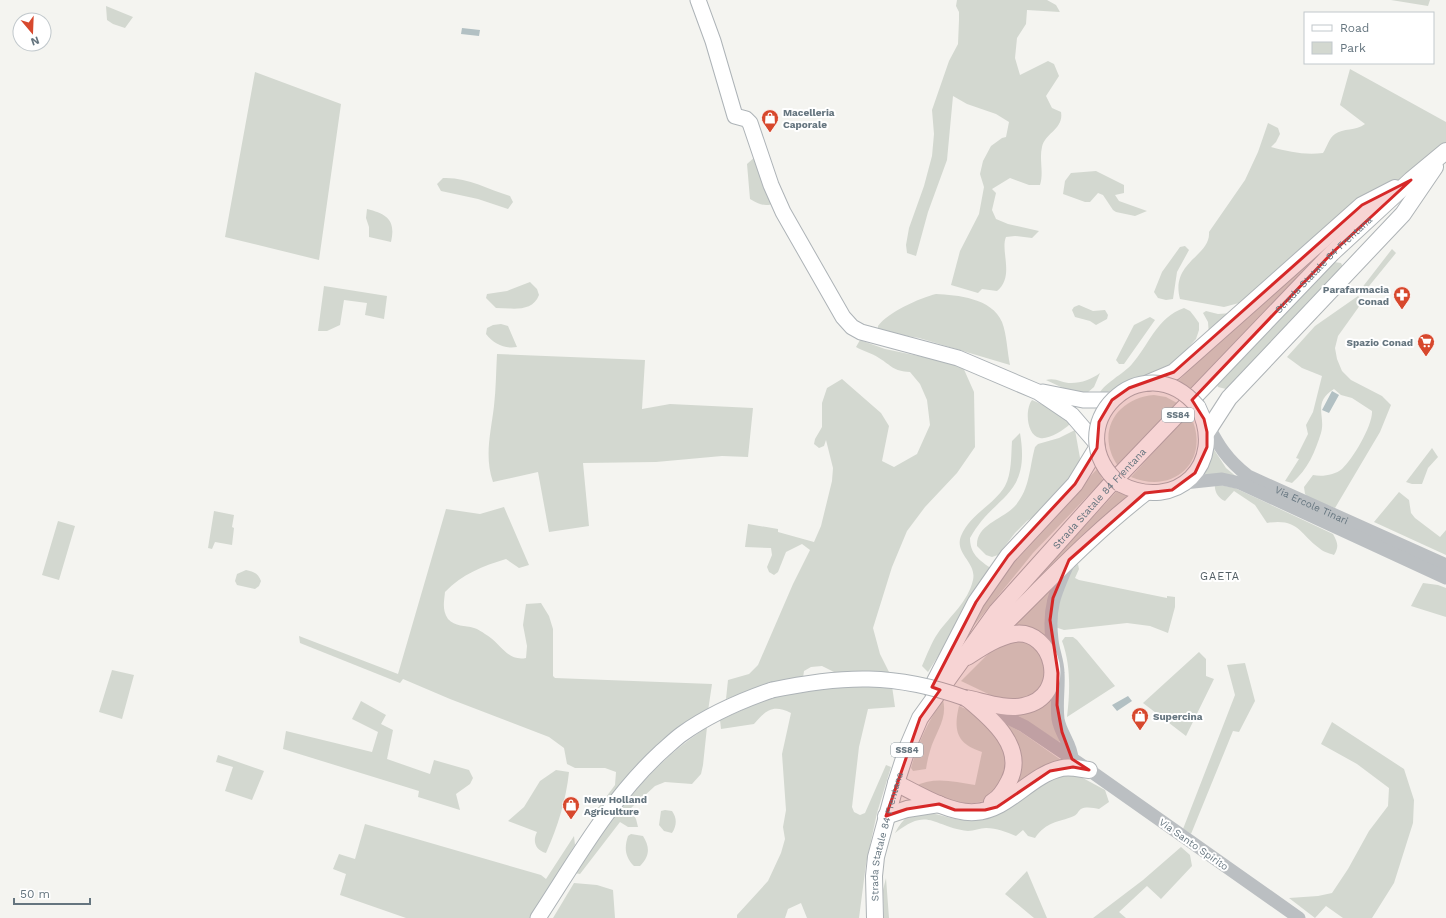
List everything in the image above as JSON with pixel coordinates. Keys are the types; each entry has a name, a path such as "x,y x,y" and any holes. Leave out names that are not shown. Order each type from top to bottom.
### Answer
{"main road":[{"path":"698,0 713,41 736,116 746,119 750,124 774,192 843,317 852,327 861,332 958,358 1038,392 1072,415 1097,446 1074,484 1008,556 976,602 935,679 920,718"},
{"path":"1204,421 1229,398 1403,214 1446,152"},
{"name":"Strada Statale 84 Frentana","path":"874,918 874,876 876,858 896,782 920,718 997,610 1108,487 1332,253 1411,180 1446,152"},
{"path":"1148,383 1174,372 1362,205 1411,180"},
{"name":"Via Ercole Tinari","path":"1148,383 1160,383 1182,391 1204,421 1207,447 1203,461 1195,473 1184,483 1166,492 1145,493 1132,490 1120,484 1105,468 1097,446 1099,422 1104,410 1112,400 1129,388 1148,383"},
{"path":"1038,392 1084,400 1112,400"},
{"path":"980,648 1069,560 1121,512 1145,493"},
{"path":"538,918 612,805 649,764 681,734 730,706 772,690 807,683 861,678 926,686 965,698 1022,707 1033,703 1042,696 1051,681 1052,664 1048,653 1041,644 1025,635 1015,634 1007,636 980,648 959,662"},
{"path":"964,811 983,807 994,801 1005,789 1013,774 1014,765 1014,757 1000,727 989,716 965,698"},
{"path":"896,782 939,804 964,811 975,812 997,806 1050,772 1073,767 1089,770"},
{"path":"886,816 907,808 939,804"}],"street":[{"name":"Via Ercole Tinari","path":"1204,421 1232,464 1248,476 1446,565"},
{"name":"Via Ercole Tinari","path":"1184,483 1222,480 1240,482 1446,578"},
{"path":"1069,560 1053,598 1050,620 1058,673 1056,705 1058,720 1072,754 1072,759"},
{"name":"Via Santo Spirito","path":"965,698 1024,726 1299,918"}],"highlighted area":[{"path":"1411,180 1332,253 1192,400 1204,419 1207,432 1207,447 1195,473 1172,490 1145,493 1069,560 1053,598 1050,620 1058,673 1057,705 1062,732 1072,759 1089,770 1073,767 1050,771 997,807 985,810 955,810 939,804 907,809 886,816 920,718 940,690 932,687 976,602 1008,556 1075,484 1097,448 1099,422 1112,400 1129,388 1174,372 1362,205"}],"green space":[{"path":"957,0 1047,0 1056,5 1060,12 1027,10 1026,24 1017,38 1015,58 1020,75 1048,61 1054,64 1059,76 1046,96 1052,108 1061,112 1061,118 1060,123 1044,142 1042,147 1042,176 1040,185 1029,185 1010,178 992,189 996,193 992,210 996,219 1008,224 1039,231 1032,238 1015,236 1006,237 1006,271 1002,285 997,291 982,289 978,293 951,285 960,251 979,214 984,187 980,174 983,161 991,146 1002,138 1006,137 1009,122 996,114 967,104 953,96 947,160 928,212 916,256 907,253 906,245 909,228 924,186 932,156 934,134 932,110 949,61 958,44 959,12 956,6"},
{"path":"1391,0 1430,0 1428,6"},
{"path":"106,6 133,17 125,28 113,24 107,20"},
{"path":"1350,69 1446,122 1446,145 1281,268 1239,303 1224,307 1180,299 1178,286 1185,268 1204,247 1208,240 1209,232 1245,180 1258,152 1268,123 1278,128 1280,134 1276,142 1271,147 1291,152 1310,154 1323,153 1330,140 1338,132 1358,128 1365,124 1340,105"},
{"path":"255,72 341,104 319,260 225,237"},
{"path":"756,156 776,203 763,205 750,199 747,164"},
{"path":"1096,171 1124,185 1124,193 1115,195 1119,201 1147,211 1135,216 1116,212 1103,195 1098,193 1090,202 1085,202 1063,194 1065,181 1071,173"},
{"path":"443,178 469,181 510,196 513,202 508,209 478,199 441,191 437,184"},
{"path":"367,209 380,213 391,223 391,242 369,237 369,227 366,218"},
{"path":"1185,246 1189,250 1177,272 1173,299 1166,300 1158,298 1154,292 1162,272 1180,247"},
{"path":"1392,249 1396,253 1365,291 1361,289"},
{"path":"1309,257 1314,261 1192,389 1178,381"},
{"path":"1334,262 1341,263 1343,267 1226,389 1218,387 1216,383"},
{"path":"530,282 537,289 539,295 532,305 527,307 515,309 496,308 486,298 487,294 507,291"},
{"path":"324,286 387,296 384,319 365,315 367,303 344,300 340,325 327,331 318,331"},
{"path":"936,294 954,295 973,299 990,308 997,314 1004,327 1010,365 919,338 884,332 878,329 878,326 883,321 897,311 913,302"},
{"path":"1358,296 1363,301 1338,336 1335,348 1337,359 1342,371 1351,380 1382,396 1391,405 1380,432 1335,508 1309,498 1305,494 1304,487 1313,475 1324,476 1342,469 1357,450 1366,433 1372,411 1352,398 1341,395 1334,389 1327,394 1323,399 1321,410 1321,433 1307,466 1292,483 1285,481 1299,459 1296,458 1308,434 1306,425 1313,412 1322,376 1302,368 1287,357 1315,326"},
{"path":"1079,305 1093,311 1105,310 1108,315 1107,319 1096,325 1090,321 1075,317 1072,310 1074,307"},
{"path":"1184,308 1190,311 1199,323 1199,330 1196,339 1168,370 1099,395 1108,383 1129,368 1160,325 1175,312"},
{"path":"1206,311 1218,314 1232,313 1209,336 1208,322 1203,313"},
{"path":"1150,317 1155,320 1124,364 1119,364 1116,360 1134,325"},
{"path":"501,324 508,326 517,347 500,345 492,341 486,334 487,328 493,325"},
{"path":"860,340 885,349 962,365 974,392 975,447 957,473 925,507 907,531 892,567 873,628 880,654 889,672 834,672 822,666 811,667 804,671 803,678 776,682 726,699 728,680 749,674 758,665 793,584 810,550 802,544 786,552 778,572 774,575 769,572 767,567 772,555 771,548 745,547 748,524 778,529 778,532 814,542 821,526 832,481 833,468 826,440 824,446 819,448 814,444 815,439 822,427 822,403 827,388 842,379 881,413 889,426 882,461 894,467 917,454 930,425 927,400 920,384 910,372 893,368 876,356 856,347"},
{"path":"497,354 645,360 642,409 670,404 753,408 748,457 722,456 656,462 583,463 589,526 549,532 538,472 493,482 490,472 490,435 495,400"},
{"path":"1100,373 1094,387 1087,393 1063,388 1046,380 1052,379 1075,383 1087,380"},
{"path":"1154,395 1166,397 1177,403 1118,466 1111,454 1109,441 1109,430 1113,419 1120,410 1129,403"},
{"path":"1032,400 1057,411 1070,424 1060,432 1047,438 1035,436 1029,427 1028,421 1028,409"},
{"path":"1189,413 1195,429 1197,444 1193,458 1186,469 1176,477 1163,481 1148,482 1131,477"},
{"path":"1075,430 1080,458 1078,469 1043,511 1027,521 1015,533 998,555 992,557 986,555 977,546 978,539 985,528 1014,507 1023,494 1035,447 1038,444 1059,438"},
{"path":"1020,433 1022,454 1020,470 1016,483 980,523 970,538 970,544 976,556 992,569 964,607 949,639 928,672 922,666 931,645 938,633 963,602 971,588 973,580 972,568 960,548 961,536 970,522 995,499 1005,486 1010,470 1012,441"},
{"path":"1213,448 1226,468 1238,478 1204,476"},
{"path":"1432,448 1438,457 1428,468 1422,484 1412,484 1406,482"},
{"path":"1097,469 1103,480 1033,553 963,639 975,615 1006,570 1041,528"},
{"path":"1215,484 1235,488 1333,534 1336,540 1337,550 1334,555 1324,551 1292,525 1277,522 1267,523 1255,505 1234,491 1225,501 1223,500 1216,492"},
{"path":"1118,490 1130,499 1011,613 1008,609"},
{"path":"1399,492 1409,500 1411,513 1415,518 1440,537 1446,530 1446,555 1374,522"},
{"path":"504,507 529,565 519,568 506,559 481,568 458,580 445,592 444,609 446,616 451,622 457,625 477,629 490,637 514,657 526,658 527,646 523,625 526,604 541,603 549,616 553,629 553,676 555,678 712,684 708,711 594,819 592,816 615,785 616,772 605,768 575,768 567,764 564,748 549,737 450,699 403,679 400,683 300,643 299,636 398,674 446,509 480,514"},
{"path":"214,511 234,515 232,545 215,542 212,549 208,548"},
{"path":"58,521 75,526 59,580 42,575"},
{"path":"1078,564 1079,569 1075,578 1079,580 1167,598 1167,596 1175,597 1175,607 1168,633 1150,626 1127,623 1064,630 1055,627 1060,592 1067,576"},
{"path":"246,570 255,573 260,578 261,581 259,586 255,589 237,585 235,581 237,574"},
{"path":"1053,583 1046,609 1048,641 1007,631"},
{"path":"1423,583 1438,585 1446,588 1446,617 1411,606"},
{"path":"1065,637 1073,637 1077,640 1115,686 1067,717 1069,679 1067,659 1062,641"},
{"path":"1012,639 1031,642 1047,666 1040,689 1032,697 1003,701 961,681 998,644"},
{"path":"1199,652 1206,659 1206,676 1214,679 1186,736 1143,703"},
{"path":"1245,663 1255,701 1239,732 1233,731 1191,834 1183,829 1235,695 1227,665"},
{"path":"112,670 134,675 122,719 99,712"},
{"path":"845,686 892,686 895,707 868,709 859,747 852,807 854,812 860,815 865,813 886,765 891,767 877,813 866,864 859,918 807,918 801,903 788,909 785,918 737,918 737,915 768,881 781,853 785,839 783,827 786,810 782,754 791,713 779,709 770,710 762,715 754,724 721,729 720,720 760,702 782,695"},
{"path":"1053,686 1061,740 1059,742 1008,709"},
{"path":"943,700 944,713 932,744 926,769 913,771 911,768 920,741 928,724"},
{"path":"361,701 386,715 381,724 393,730 387,759 430,774 434,760 469,770 473,778 470,784 456,794 460,810 418,797 419,791 283,749 286,731 372,752 378,732 352,719"},
{"path":"959,706 975,713 993,726 1010,760 1001,783 994,794 985,800 975,803 954,801 915,786 937,780 975,785 982,752 967,745 962,741 959,735 957,729 957,715"},
{"path":"999,720 1021,732 1064,762 1007,793 1011,786"},
{"path":"1332,722 1404,769 1414,800 1413,823 1394,883 1372,918 1343,918 1326,906 1315,918 1289,898 1318,896 1332,893 1348,869 1369,831 1388,806 1389,788 1357,764 1321,744"},
{"path":"707,727 701,774 692,784 665,782 655,786 630,809 636,819 638,827 628,827 620,822 580,874 574,873 618,811 649,775 686,742"},
{"path":"218,755 264,771 252,800 225,791 233,767 216,762"},
{"path":"556,770 569,772 561,813 546,853 537,848 535,839 537,832 508,821 524,807 540,781"},
{"path":"1065,774 1081,777 1105,790 1109,802 1099,809 1088,807 1083,808 1074,816 1048,825 1039,832 1035,838 1028,836 1023,830 1016,836 1001,830 990,828 968,831 956,829 924,819 906,825 895,833 903,821 911,815 921,812 962,820 981,818 989,815 1031,786"},
{"path":"661,811 672,811 675,816 676,824 672,833 664,831 659,825"},
{"path":"365,824 541,875 546,879 574,836 575,845 531,918 406,918 340,895 346,874 333,869 339,854 355,859"},
{"path":"631,834 643,836 647,844 648,851 646,859 640,866 634,866 627,856 626,844 628,836"},
{"path":"1181,847 1190,855 1192,866 1161,899 1147,886 1119,912 1126,918 1093,918 1143,880"},
{"path":"1027,871 1047,918 1034,918 1005,894"},
{"path":"886,878 889,918 884,918 883,890"},
{"path":"574,883 597,885 613,890 615,918 553,918"}],"shaded area":[{"path":"462,28 480,30 479,36 461,34"},
{"path":"1332,391 1339,395 1329,413 1322,410"},
{"path":"1128,696 1132,701 1117,711 1112,705"}],"place":[{"name":"Macelleria Caporale","path":"770,133"},
{"name":"Parafarmacia Conad","path":"1402,310"},
{"name":"Spazio Conad","path":"1426,357"},
{"name":"Supercina","path":"1140,731"},
{"name":"New Holland Agriculture","path":"571,820"}],"district":[{"name":"GAETA","path":"1220,576"}]}
